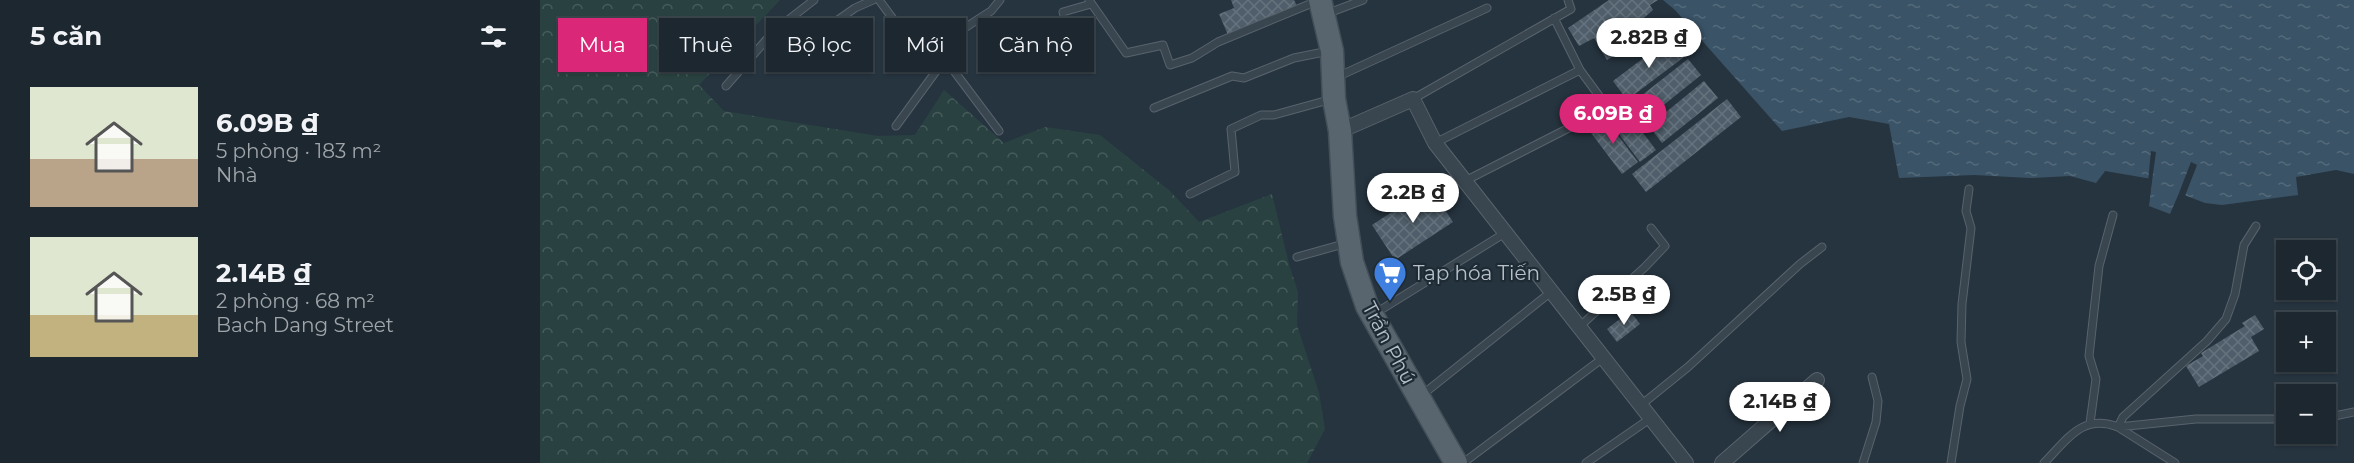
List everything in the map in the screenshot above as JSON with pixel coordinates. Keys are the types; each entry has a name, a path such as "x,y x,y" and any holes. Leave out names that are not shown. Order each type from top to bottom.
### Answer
{"main road":[{"name":"Trần Phú","path":"1321,5 1332,51 1340,131 1341,180 1352,262 1366,306 1456,463"}],"street":[{"path":"1340,131 1413,99 1435,143 1686,463"},
{"path":"1722,463 1817,380"}],"lane":[{"path":"726,86 774,31 814,0"},
{"path":"848,0 855,8"},
{"path":"841,18 873,0"},
{"path":"879,0 892,18"},
{"path":"966,27 991,11 1000,0"},
{"path":"1065,18 1063,12 1090,2 1126,53 1164,45 1170,65 1192,58 1218,42 1321,5 1363,0"},
{"path":"1413,99 1571,9 1568,0"},
{"path":"1190,194 1234,172 1231,129 1261,115 1274,115 1335,88 1487,8"},
{"path":"1465,181 1608,108 1580,70 1554,18"},
{"path":"1154,108 1232,76 1244,78 1294,58 1332,51"},
{"path":"1435,143 1580,70"},
{"path":"896,126 935,72"},
{"path":"955,72 999,131"},
{"path":"1951,463 1960,406 1967,379 1961,332 1971,228 1966,211 1969,189"},
{"path":"2090,423 2096,379 2089,356 2099,266 2113,215"},
{"path":"2118,427 2123,417 2207,341 2226,319 2235,294 2244,245 2256,226"},
{"path":"1579,327 1665,246 1651,228"},
{"path":"1372,315 1505,233"},
{"path":"1297,257 1349,242"},
{"path":"1641,405 1688,367 1800,264 1822,247"},
{"path":"1418,398 1551,292"},
{"path":"1462,463 1604,358"},
{"path":"1863,463 1876,422 1878,401 1872,377"},
{"path":"2336,416 2354,412"},
{"path":"1587,463 1651,418"},
{"path":"2118,427 2196,419 2276,419"},
{"path":"2044,463 2066,438 2090,423 2108,423 2118,427 2175,463"}],"green space":[{"path":"540,0 780,0 754,27 754,18 659,18 659,72 711,72 699,85 724,111 878,136 915,135 944,90 1004,143 1045,127 1100,135 1170,191 1199,222 1272,194 1298,292 1297,325 1319,393 1325,429 1307,463 540,463"}],"water":[{"path":"1663,0 2354,0 2354,174 2336,170 2296,177 2298,195 2222,205 2205,203 2179,193 2170,214 2149,206 2152,179 2105,171 2096,183 2070,176 2030,178 1974,175 1899,178 1889,124 1849,117 1782,131 1675,10"}],"pier":[{"path":"2151,151 2156,152 2149,203 2146,202"},
{"path":"2191,162 2197,165 2185,196 2179,193"}],"building":[{"path":"1231,0 1294,0 1297,6 1228,35 1219,14 1234,8"},
{"path":"1609,0 1658,0 1650,5 1653,10 1630,30 1637,40 1607,60 1594,38 1579,46 1568,28"},
{"path":"1670,38 1684,57 1627,100 1613,81"},
{"path":"1688,59 1701,75 1645,120 1632,103"},
{"path":"1704,81 1718,98 1662,143 1649,126"},
{"path":"1727,99 1741,117 1646,192 1632,174"},
{"path":"1622,105 1656,150 1640,162 1606,117"},
{"path":"1604,117 1638,162 1622,174 1588,129"},
{"path":"1430,187 1453,222 1395,260 1372,225"},
{"path":"1630,311 1640,324 1617,342 1607,329"},
{"path":"2255,315 2264,329 2251,337 2259,351 2199,387 2186,366 2203,356 2201,353 2245,326 2242,323"}],"place":[{"name":"Tạp hóa Tiến","path":"1390,302"}]}
